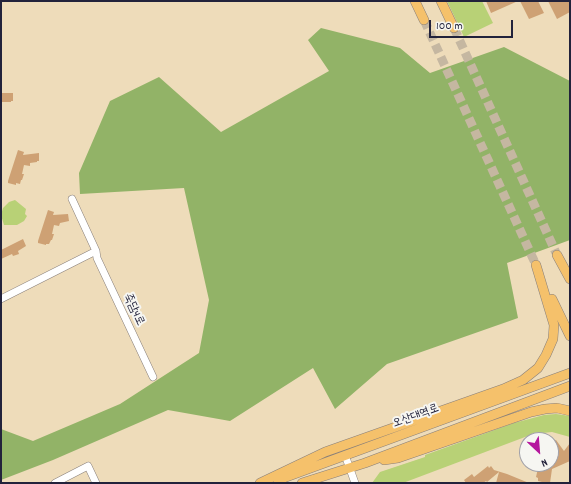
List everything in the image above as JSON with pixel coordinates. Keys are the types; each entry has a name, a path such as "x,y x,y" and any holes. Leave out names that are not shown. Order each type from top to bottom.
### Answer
{"main road":[{"path":"415,1 424,20"},
{"path":"441,1 454,28"},
{"path":"557,255 570,274"},
{"path":"260,483 328,451 503,389 523,380 538,368 553,339 554,325 536,265 568,333"},
{"path":"564,266 570,279"},
{"name":"오산대역로","path":"270,483 570,373"},
{"path":"302,483 365,463 570,386"},
{"path":"365,463 398,458 530,412 557,408 570,411"}],"street":[{"name":"죽담4로","path":"72,199 96,251 97,258 153,377"},
{"path":"1,299 96,251"},
{"path":"345,455 355,483"},
{"path":"55,483 88,466 96,483"}],"green space":[{"path":"447,1 482,1 493,23 464,37"},
{"path":"321,28 400,48 430,73 504,47 570,81 570,240 507,263 518,318 387,364 335,409 313,368 230,421 168,410 53,460 1,480 1,429 33,441 120,404 199,353 209,300 184,188 80,194 79,173 110,101 159,77 221,132 329,71 308,40"},
{"path":"15,200 26,209 25,214 27,216 24,221 17,225 4,225 1,215 3,208 9,202"},
{"path":"556,414 570,416 570,437 559,434 559,432 519,432 519,439 403,483 372,483 380,472 425,457 425,455 514,423 544,415"}],"building":[{"path":"486,1 518,1 491,13"},
{"path":"520,1 538,1 544,13 529,19"},
{"path":"548,1 570,1 570,12 557,19"},
{"path":"1,93 13,93 13,101 1,102"},
{"path":"18,150 24,152 23,155 39,153 39,161 30,163 30,166 24,165 22,180 20,184 16,183 16,185 8,183 8,181"},
{"path":"48,210 54,212 53,215 68,214 69,221 60,223 59,226 54,225 52,240 46,245 38,243 38,241"},
{"path":"23,239 26,246 18,251 19,254 13,256 12,254 1,259 1,250"},
{"path":"570,443 570,461 559,466 559,444 564,451"},
{"path":"488,466 489,468 491,466 494,470 529,483 496,483 499,472 487,482 466,483 464,480 472,474 474,477"},
{"path":"537,472 552,472 550,483 538,481 538,478 536,477"}],"tunnel":[{"path":"424,20 536,265"},
{"path":"454,28 557,255"}]}
